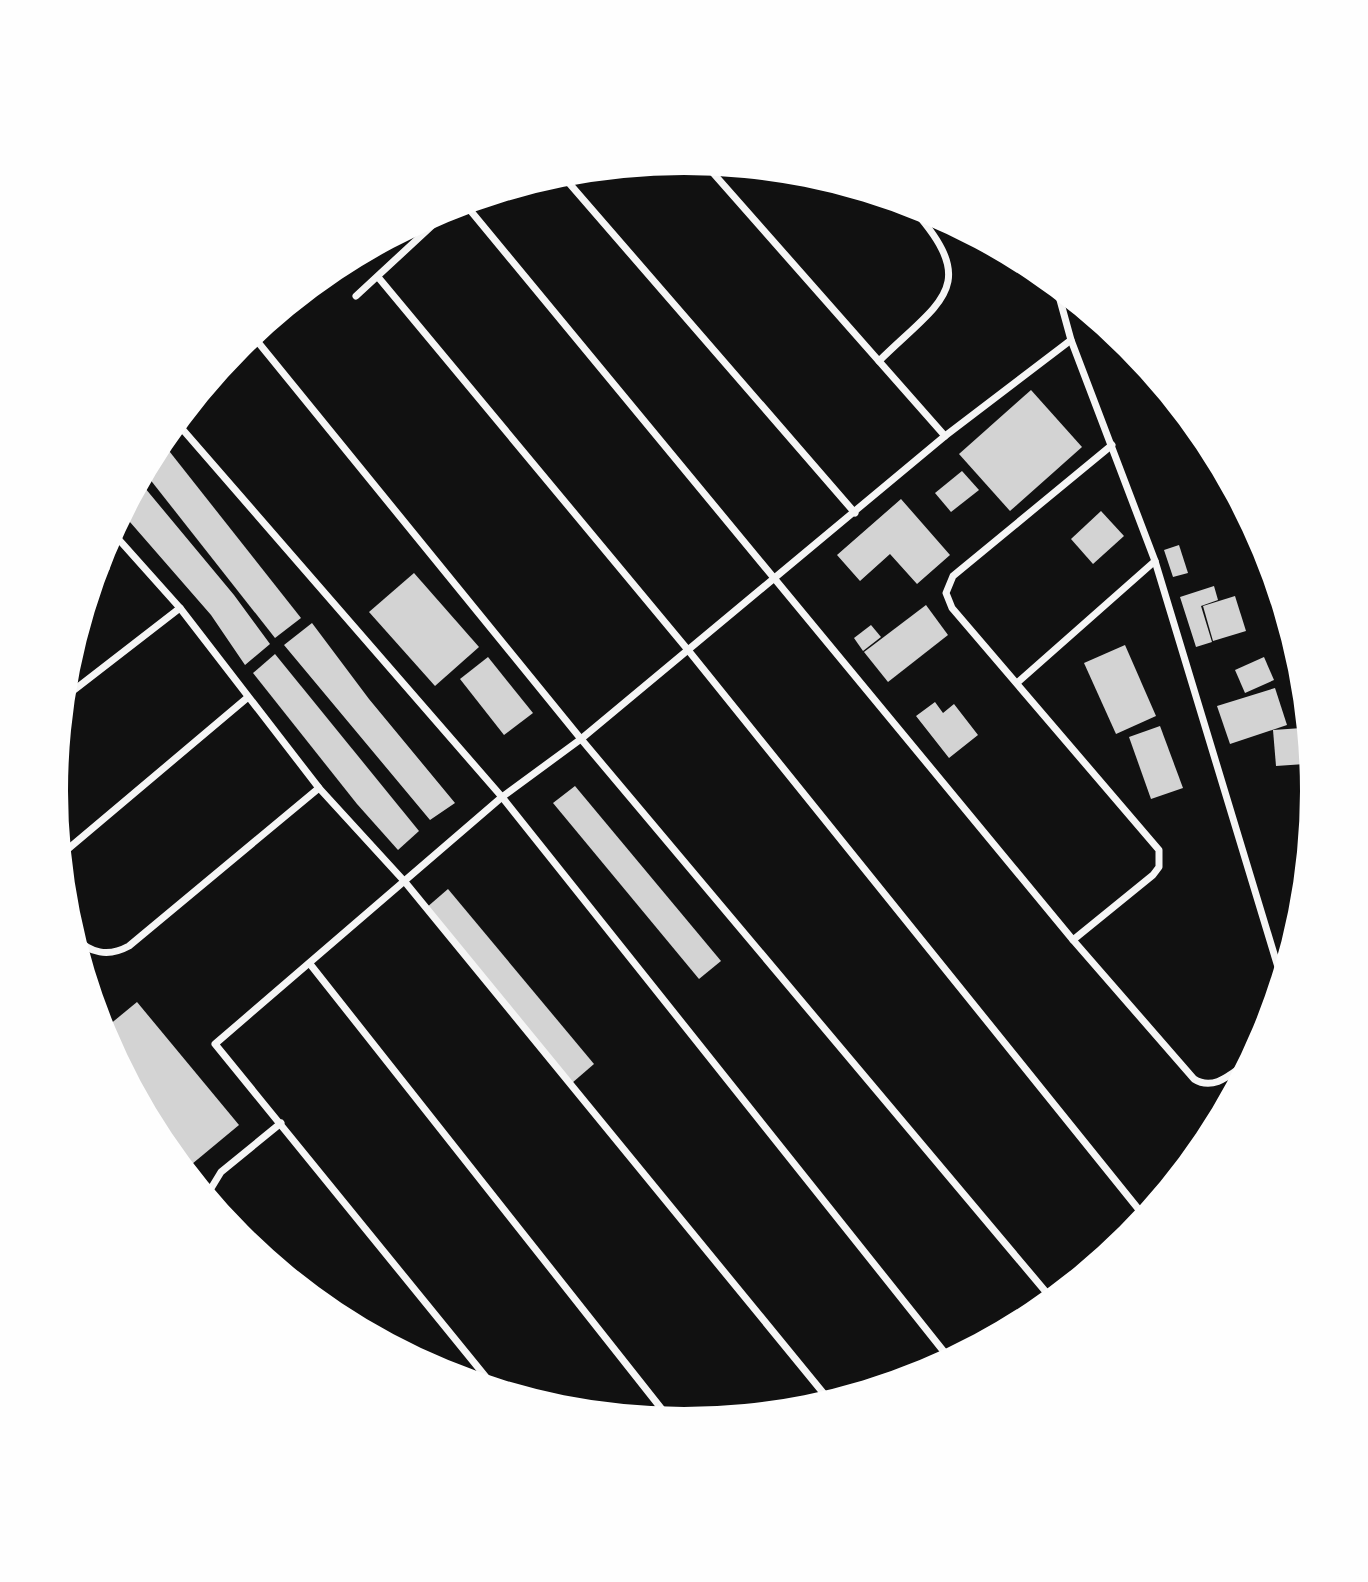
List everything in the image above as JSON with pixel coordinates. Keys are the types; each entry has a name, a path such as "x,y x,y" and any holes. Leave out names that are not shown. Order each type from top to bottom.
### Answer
{"street":[{"path":"716,177 945,436"},
{"path":"571,186 855,513"},
{"path":"472,213 1073,940 1194,1079 1206,1084 1219,1082 1230,1074"},
{"path":"879,361 945,296 949,277 948,261 939,243 924,224"},
{"path":"356,296 424,233"},
{"path":"378,277 688,650 1137,1207"},
{"path":"1061,304 1071,340 1156,561 1276,960"},
{"path":"482,1373 215,1044 502,797 582,739 945,436 1071,340"},
{"path":"260,345 582,739 1044,1290"},
{"path":"184,431 502,797 942,1350"},
{"path":"1073,940 1153,875 1159,867 1160,854 1154,841 952,608 946,593 948,584 1112,445"},
{"path":"121,542 180,608 318,788 405,882 822,1391"},
{"path":"1017,682 1156,561"},
{"path":"78,687 180,608"},
{"path":"71,846 247,698"},
{"path":"89,949 107,954 129,946 318,788"},
{"path":"310,964 658,1406"},
{"path":"212,1186 221,1172 281,1123"}],"building":[{"path":"1031,390 1082,447 1010,511 959,454"},
{"path":"170,452 301,618 275,638 152,482"},
{"path":"962,471 979,490 951,512 935,493"},
{"path":"147,490 234,595 270,644 245,665 211,615 130,522"},
{"path":"901,499 950,555 917,584 890,554 860,581 837,555"},
{"path":"1101,511 1124,536 1093,564 1071,539"},
{"path":"1179,545 1188,573 1173,577 1164,550"},
{"path":"414,573 479,647 435,686 369,612"},
{"path":"1214,586 1218,600 1201,606 1212,642 1196,647 1180,597"},
{"path":"1235,596 1246,631 1213,641 1203,606"},
{"path":"926,605 948,635 888,682 864,652"},
{"path":"312,623 369,699 455,803 430,820 284,645"},
{"path":"871,625 881,637 863,651 854,638"},
{"path":"1125,645 1156,716 1116,734 1084,663"},
{"path":"275,654 419,831 398,850 357,804 253,673"},
{"path":"488,657 533,713 504,735 460,679"},
{"path":"1264,657 1274,680 1245,693 1235,670"},
{"path":"1275,688 1287,725 1230,744 1217,706"},
{"path":"935,702 943,713 954,704 978,735 949,758 916,716"},
{"path":"1160,726 1183,788 1151,799 1129,737"},
{"path":"1296,728 1299,764 1276,766 1273,730"},
{"path":"575,786 721,961 699,979 553,803"},
{"path":"448,889 594,1064 572,1083 426,908"},
{"path":"137,1002 239,1125 193,1163 151,1099 113,1022"}]}
